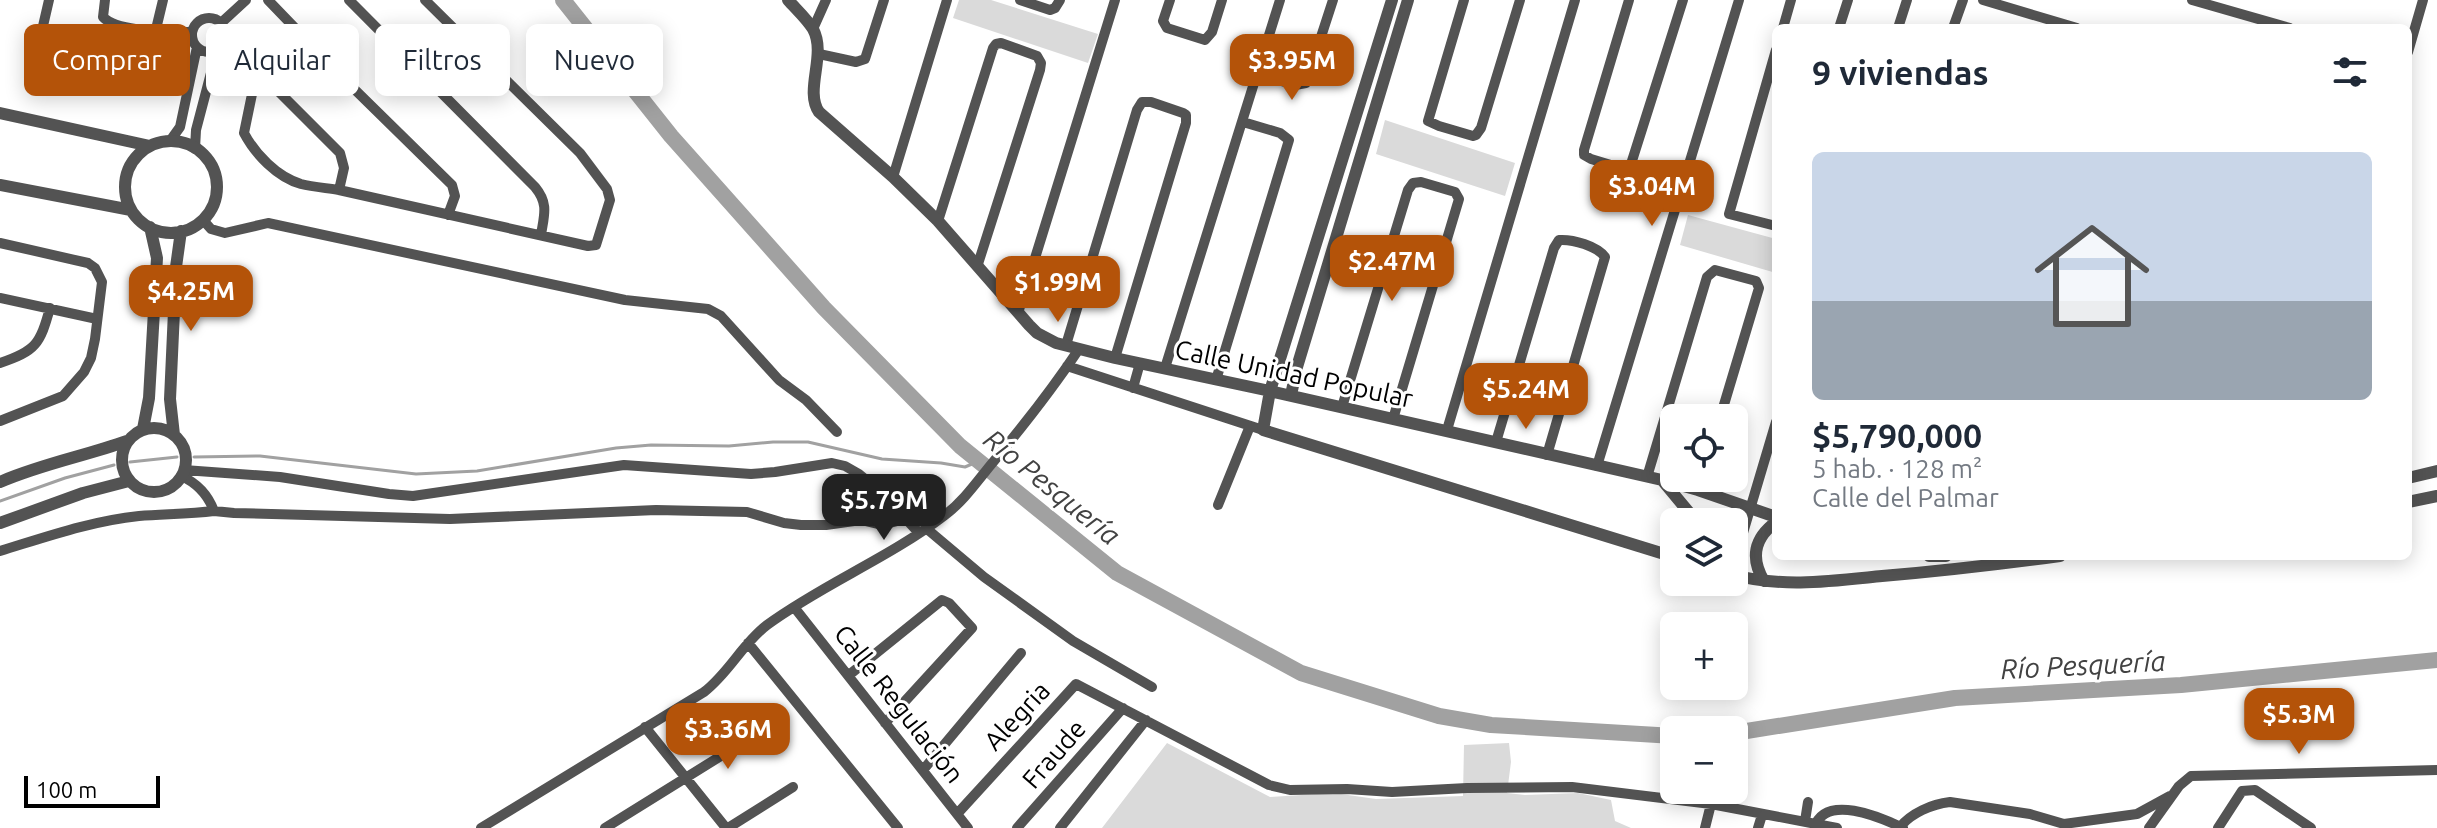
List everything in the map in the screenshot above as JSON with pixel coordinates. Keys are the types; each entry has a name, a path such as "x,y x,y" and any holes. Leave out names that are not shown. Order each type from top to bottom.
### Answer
{"street":[{"path":"44,24 49,0"},
{"path":"105,0 103,17 115,24"},
{"path":"157,24 163,0"},
{"path":"206,52 197,47 192,38 197,23 207,18 221,23 246,0"},
{"path":"268,0 452,185 455,196 448,215"},
{"path":"349,0 544,198 541,235"},
{"path":"251,96 244,133 278,173 290,180 588,246 596,245 610,194 580,153 425,0"},
{"path":"788,0 813,29 819,54 856,62 862,61 867,54 884,0"},
{"path":"813,29 826,0"},
{"path":"893,177 947,0"},
{"path":"1020,0 1050,10 1060,0"},
{"path":"1018,313 1115,0"},
{"path":"1170,0 1164,25 1172,31 1205,40 1212,32 1222,0"},
{"path":"1165,368 1280,0"},
{"path":"1258,74 1302,85 1310,76 1333,0"},
{"path":"1263,430 1270,391 1392,0"},
{"path":"1291,395 1408,0"},
{"path":"1464,0 1428,121 1468,135 1476,135 1481,128 1520,0"},
{"path":"1447,430 1575,0"},
{"path":"1629,0 1584,155 1619,169 1627,169 1631,164 1683,0"},
{"path":"1597,466 1739,0"},
{"path":"1784,24 1791,0"},
{"path":"1840,24 1848,0"},
{"path":"1899,24 1907,0"},
{"path":"1954,24 1963,0"},
{"path":"1983,0 2064,24"},
{"path":"2192,0 2276,24"},
{"path":"2412,38 2423,0"},
{"path":"938,221 996,44 1019,49 1040,59 1040,70 978,264"},
{"path":"170,141 180,127 197,47"},
{"name":"Calle Unidad Popular","path":"819,54 815,106 938,221 1037,333 1072,347 1115,358 1660,480"},
{"path":"1772,64 1729,212 1732,216 1772,226"},
{"path":"195,149 196,130 206,96"},
{"path":"283,96 340,153 344,168 339,190"},
{"path":"481,828 718,681 748,643 766,627 794,607 923,531 967,494 1038,408 1067,366 1137,110 1142,102 1151,102 1183,113 1186,123 1115,358"},
{"path":"0,113 150,146 170,141 187,144 207,160 216,183 212,207 203,220 181,231 165,232 150,227 131,210 126,194 126,177 133,162 150,146"},
{"path":"1216,380 1289,140 1286,136 1243,122"},
{"path":"180,127 196,130"},
{"path":"1342,407 1408,190 1413,183 1421,182 1455,192 1459,199 1393,419"},
{"path":"0,185 131,210"},
{"path":"203,220 216,231 225,233 268,223 625,300 708,309 721,316 779,380 806,400 837,432"},
{"path":"143,429 149,398 157,258 150,227"},
{"path":"127,441 122,461 129,481 141,489 154,492 168,489 183,473 185,451 174,435 170,399 176,267 181,231"},
{"path":"1496,442 1554,248 1559,240 1567,240 1602,252 1604,261 1547,455"},
{"path":"0,243 88,263 99,273 102,282 91,358 84,372 63,396 0,421"},
{"path":"1669,404 1709,273 1719,270 1756,281 1759,291 1724,404"},
{"path":"0,298 97,319"},
{"path":"0,363 30,351 38,343 50,308"},
{"path":"1133,388 1140,363"},
{"path":"1067,366 1660,553"},
{"path":"1218,505 1250,426"},
{"path":"0,482 30,469 127,441 143,429 156,427 174,435"},
{"path":"1647,477 1660,434"},
{"path":"1748,514 1772,435"},
{"path":"183,473 280,477 413,496 624,465 751,474 832,463 859,474 902,515 1073,641 1152,687"},
{"path":"2412,477 2437,471"},
{"path":"183,473 199,487 214,511"},
{"path":"0,523 83,493 129,481"},
{"path":"1672,492 1685,508"},
{"name":"Calle Unidad Popular","path":"1717,492 1772,518"},
{"path":"2412,501 2437,496"},
{"path":"0,551 76,528 139,516 214,511 450,519 642,510 712,510 747,512 801,525 861,520 880,510 902,515"},
{"path":"1764,581 1755,563 1757,544 1772,524"},
{"path":"1748,578 1805,583 2027,560"},
{"path":"849,675 942,600 949,603 972,628 885,723"},
{"name":"Calle Regulación","path":"794,607 968,828"},
{"path":"748,643 898,828"},
{"path":"923,770 1021,653"},
{"name":"Alegria","path":"957,814 1076,684 1123,708"},
{"path":"1123,708 1269,785 1290,790 1392,792 1572,787 1660,798"},
{"name":"Fraude","path":"1017,828 1123,708"},
{"path":"1060,828 1146,720"},
{"path":"645,727 727,828 793,787"},
{"path":"605,828 753,736"},
{"path":"1811,824 1822,813 1840,810 1863,812 1901,827 1926,809 1950,802 2030,814 2064,824 2137,814 2175,791 2191,776 2437,770"},
{"path":"2255,774 2255,790"},
{"path":"2218,828 2242,791 2240,775"},
{"path":"2242,791 2255,790 2311,828"},
{"path":"2137,814 2150,827 2175,791"},
{"path":"1808,802 1811,824"},
{"path":"1705,828 1711,804 1837,828"},
{"path":"1758,828 1762,815"},
{"path":"2288,828 2295,817"}],"shaded area":[{"path":"959,0 991,0 1098,34 1088,63 953,18"},
{"path":"1385,120 1515,163 1505,196 1376,154"},
{"path":"1688,215 1772,238 1772,272 1680,245"},
{"path":"1167,743 1270,797 1334,793 1376,799 1463,796 1464,745 1509,743 1511,762 1507,793 1578,793 1611,800 1615,821 1631,828 1102,828"}],"waterway":[{"name":"Río Pesquería","path":"563,0 671,136 824,308 960,446 1117,573 1301,673 1439,716 1491,725 1660,735"},
{"path":"194,457 260,456 416,474 477,471 651,445 729,446 808,442 882,459 965,467 979,461"},
{"path":"130,462 177,457"},
{"path":"0,501 114,465"},
{"name":"Río Pesquería","path":"1748,731 1955,698 2181,685 2437,660"}]}
